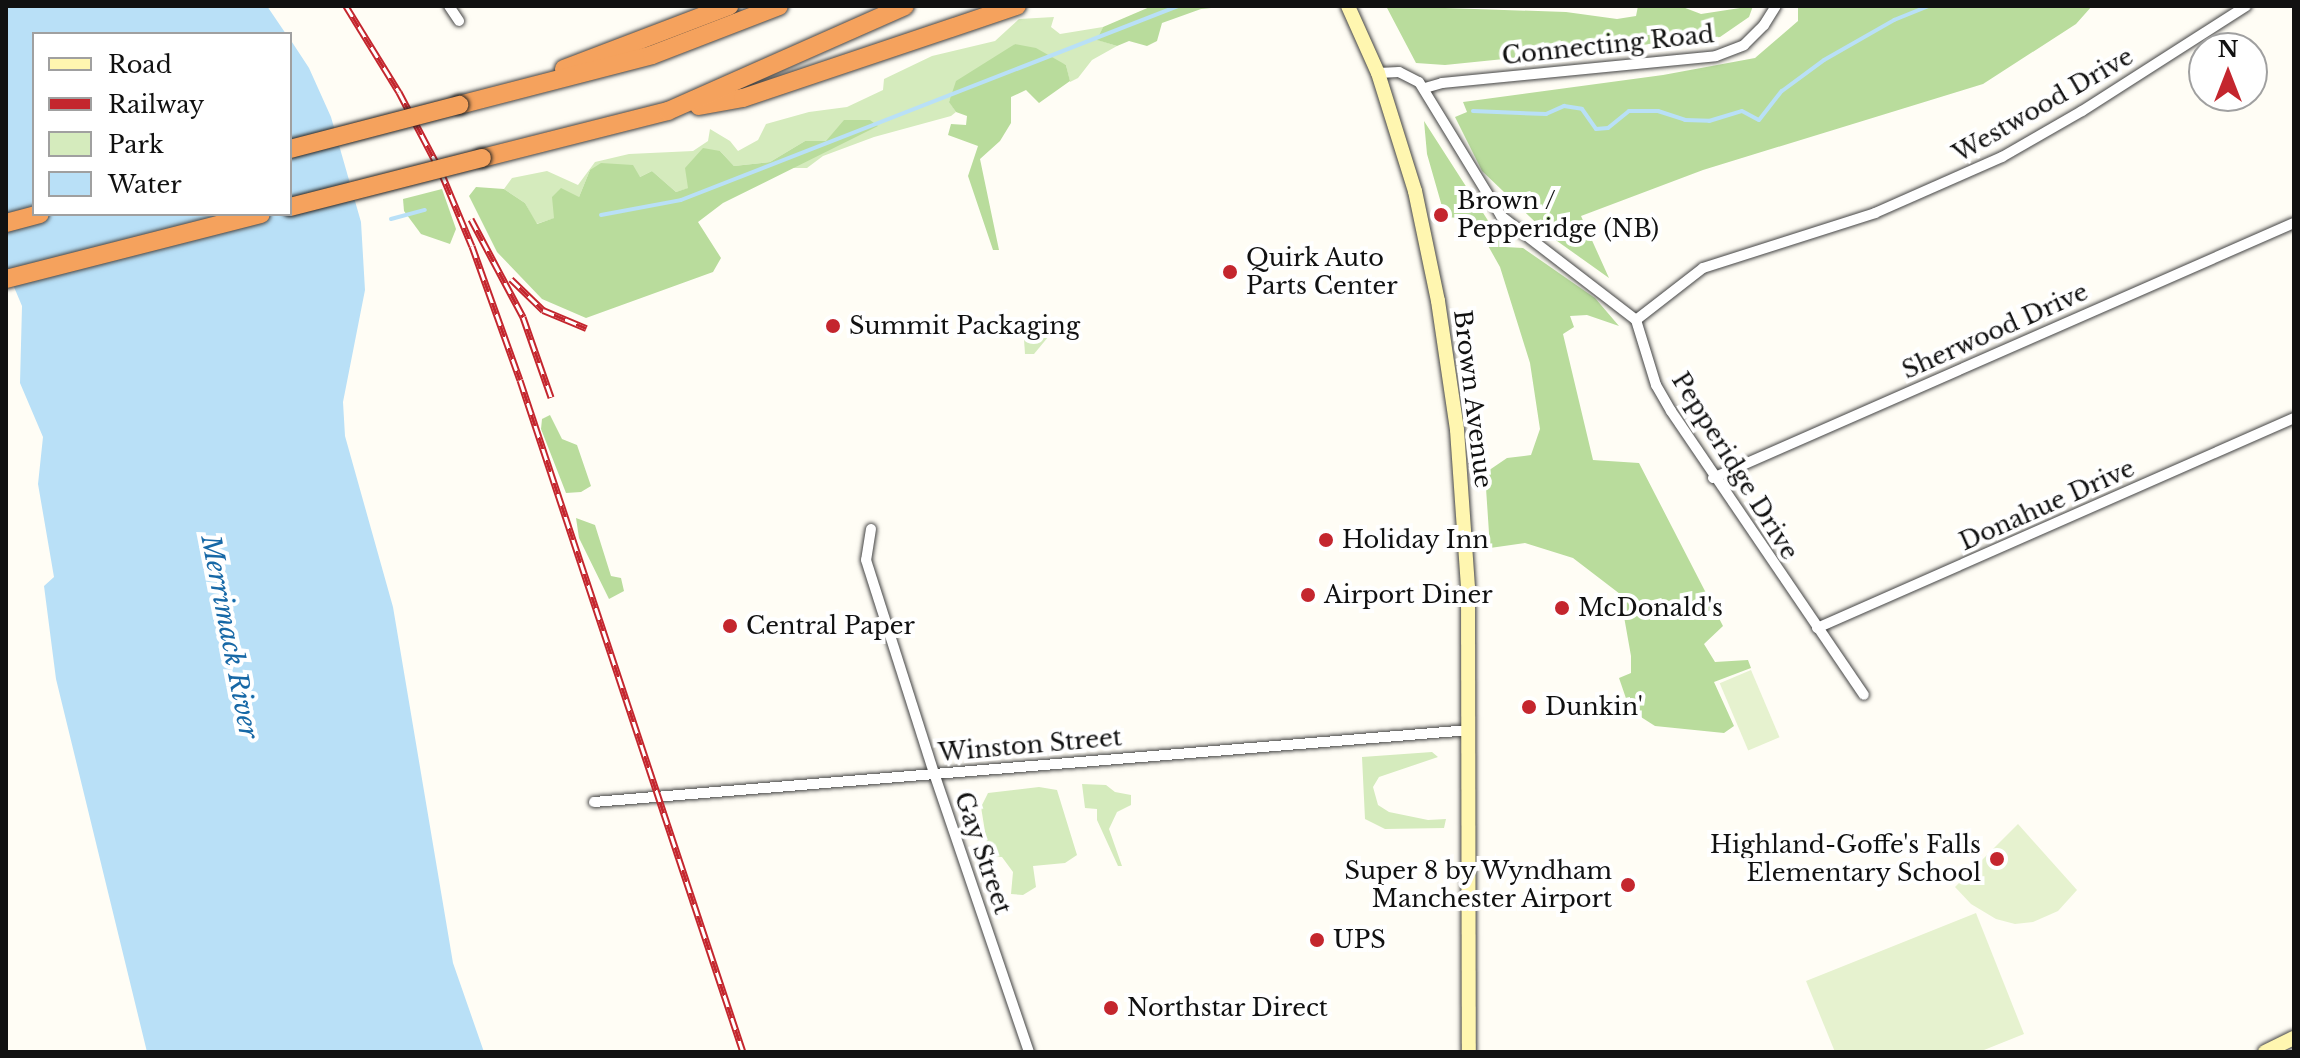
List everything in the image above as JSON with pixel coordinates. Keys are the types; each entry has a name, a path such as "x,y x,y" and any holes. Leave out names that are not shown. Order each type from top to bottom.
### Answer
{"highway":[{"path":"513,91 729,6"},
{"path":"292,148 652,55 779,6"},
{"path":"668,111 905,6"},
{"path":"292,206 668,111 743,98 1017,6"},
{"path":"6,223 32,216"},
{"path":"6,279 253,216"}],"main road":[{"name":"Brown Avenue","path":"1348,6 1378,73 1415,191 1450,373 1466,528 1469,1052"},
{"path":"2265,1052 2294,1038"}],"street":[{"path":"449,6 459,21"},
{"name":"Connecting Road","path":"1425,88 1442,83 1716,56 1744,45 1764,25 1776,6"},
{"name":"Westwood Drive","path":"1636,320 1703,268 1875,213 2002,157 2082,111 2246,6"},
{"path":"1378,73 1399,72 1411,76 1425,88 1501,216 1636,320"},
{"name":"Sherwood Drive","path":"1713,478 2294,223"},
{"name":"Pepperidge Drive","path":"1636,320 1656,385 1713,478 1864,695"},
{"name":"Donahue Drive","path":"1817,628 2294,418"},
{"name":"Gay Street","path":"871,529 866,560 934,773 1029,1052"},
{"name":"Winston Street","path":"594,802 1469,730"}],"green space":[{"path":"1152,6 1232,6 1201,9 1162,23 1157,41 1147,46 1129,41 1117,46 1097,40 1103,27"},
{"path":"1386,6 1566,12 1617,19 1636,16 1638,6 1680,6 1701,14 1753,6 1749,17 1720,37 1445,65 1416,63"},
{"path":"1798,6 2092,6 2076,24 1983,84 1703,170 1581,216 1609,278 1550,236 1482,171 1455,117 1467,112 1463,102 1663,75 1755,58 1798,21"},
{"path":"1054,17 1051,27 1060,34 1103,27 1098,40 1117,46 1092,60 1078,78 1070,82 1066,65 1015,44 949,101 956,112 951,116 874,137 823,156 807,168 791,168 818,153 826,141 805,141 770,162 734,166 720,151 689,188 676,192 652,171 640,177 590,170 579,197 555,218 536,224 525,203 504,189 512,178 547,171 578,185 595,162 629,154 693,151 708,141 710,129 730,141 738,151 758,140 766,124 809,112 847,107 883,90 884,79 932,56 995,41 1019,19"},
{"path":"1015,44 1036,48 1066,65 1070,81 1039,103 1026,90 1011,97 1011,123 1000,141 980,159 999,250 993,250 968,176 978,146 948,135 951,124 966,125 967,116 956,112 949,102 956,81"},
{"path":"844,120 870,120 878,126 723,203 698,222 721,258 713,272 586,318 542,299 497,252 469,196 476,187 504,189 525,203 537,224 554,218 552,197 561,188 579,197 590,170 601,163 633,165 640,177 652,171 676,192 688,188 685,168 703,148 720,151 734,166 770,162 805,141 826,141"},
{"path":"1424,121 1505,247 1523,248 1595,298 1619,326 1587,315 1570,316 1574,327 1563,334 1593,460 1639,463 1723,626 1704,644 1715,662 1748,660 1751,668 1714,682 1734,726 1724,733 1655,726 1630,710 1619,678 1631,673 1620,594 1573,558 1525,543 1490,548 1485,473 1507,458 1531,455 1540,429 1530,363 1500,267 1473,219 1445,217 1427,154"},
{"path":"442,189 456,229 450,244 421,234 404,211 403,199"},
{"path":"1032,322 1058,325 1034,354 1025,354 1024,339"},
{"path":"550,415 562,439 577,445 591,486 581,492 566,493 541,429 542,419"},
{"path":"576,518 595,525 611,576 621,578 624,591 609,599 579,538"},
{"path":"1751,670 1780,737 1748,750 1720,683"},
{"path":"1432,752 1438,757 1379,777 1373,787 1378,805 1389,812 1428,820 1446,819 1444,828 1385,829 1365,819 1362,757"},
{"path":"1082,784 1106,785 1115,792 1131,795 1131,805 1117,812 1109,829 1122,866 1118,866 1097,820 1097,809 1085,808"},
{"path":"1039,787 1057,790 1077,855 1065,863 1033,866 1036,887 1023,895 1011,894 1013,872 1002,857 989,856 981,807 988,793"},
{"path":"2018,824 2077,890 2058,911 2033,922 2015,924 1996,919 1971,904 1955,887"},
{"path":"1976,913 2024,1034 1979,1052 1835,1052 1806,981"}],"water":[{"name":"Merrimack River","path":"6,6 267,6 285,32 32,32 32,216 292,216 292,42 309,68 331,117 361,222 365,290 343,402 345,436 393,607 453,963 484,1052 147,1052 56,679 44,586 54,577 38,484 43,437 20,383 22,306 6,268"}],"waterway":[{"path":"601,215 681,200 1178,6"},
{"path":"1473,111 1546,114 1564,106 1582,109 1596,129 1608,128 1629,111 1658,111 1685,120 1709,121 1742,111 1759,120 1782,91 1824,60 1894,20 1929,6"},
{"path":"1967,6 1975,6"},
{"path":"391,219 425,210"}],"railway":[{"path":"346,6 399,92 441,172 472,246 520,380 743,1052"},
{"path":"471,219 523,317 551,397"},
{"path":"511,279 543,310 586,328"}],"place":[{"name":"Brown / Pepperidge (NB)","path":"1441,215"},
{"name":"Quirk Auto Parts Center","path":"1230,272"},
{"name":"Summit Packaging","path":"833,326"},
{"name":"Holiday Inn","path":"1326,540"},
{"name":"Airport Diner","path":"1308,595"},
{"name":"McDonald's","path":"1562,608"},
{"name":"Central Paper","path":"730,626"},
{"name":"Dunkin'","path":"1529,707"},
{"name":"Highland-Goffe's Falls Elementary School","path":"1997,859"},
{"name":"Super 8 by Wyndham Manchester Airport","path":"1628,885"},
{"name":"UPS","path":"1317,940"},
{"name":"Northstar Direct","path":"1111,1008"}]}
